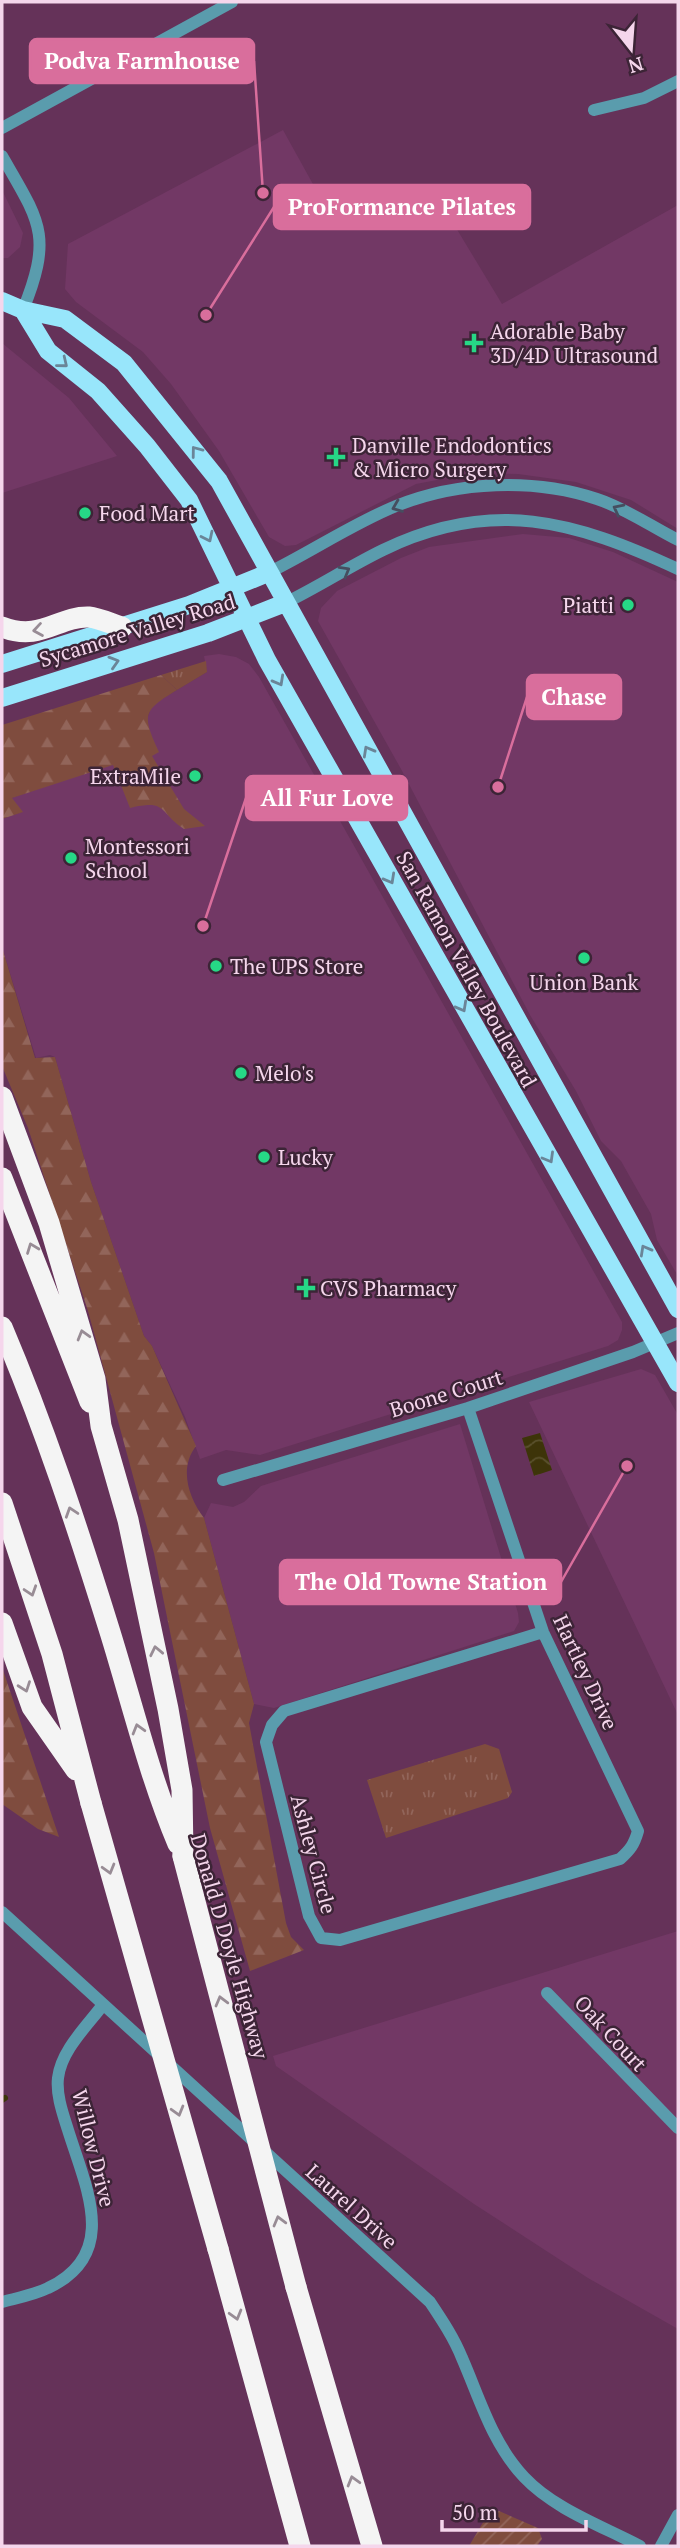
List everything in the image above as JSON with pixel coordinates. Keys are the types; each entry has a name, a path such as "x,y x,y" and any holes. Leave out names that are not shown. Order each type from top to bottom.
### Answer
{"highway":[{"path":"2,627 15,632 38,631 89,617 122,627"},
{"path":"2,1097 20,1140 63,1270 95,1379 101,1426"},
{"path":"2,1178 37,1261 81,1382 101,1426 128,1520 182,1790 183,1856"},
{"name":"Donald D Doyle Highway","path":"2,1327 64,1490 157,1795 183,1856 296,2287 372,2546"},
{"path":"2,1503 52,1654 85,1782 300,2546"},
{"path":"2,1623 32,1707 85,1782"}],"main road":[{"name":"San Ramon Valley Boulevard","path":"2,301 23,310 65,319 124,363 219,481 678,1309"},
{"name":"San Ramon Valley Boulevard","path":"23,310 48,351 98,391 147,446 189,500 267,660 678,1382"},
{"name":"Sycamore Valley Road","path":"2,664 122,627 233,589 268,573"},
{"name":"Sycamore Valley Road","path":"2,698 248,620 285,603"}],"street":[{"path":"2,128 232,2"},
{"path":"594,110 644,99 678,80"},
{"path":"2,156 39,225 39,267 23,310"},
{"path":"268,573 395,507 423,496 477,487 561,489 600,499 678,540"},
{"path":"285,603 406,540 459,524 493,521 520,519 589,531 678,569"},
{"name":"Boone Court","path":"223,1480 468,1408 678,1333"},
{"name":"Hartley Drive","path":"468,1408 543,1632 638,1831"},
{"name":"Ashley Circle","path":"543,1632 285,1711 272,1725 266,1742 313,1927 321,1938 340,1941 620,1859 633,1848 638,1831"},
{"name":"Laurel Drive","path":"2,1912 429,2302 450,2333 488,2423 505,2453 525,2479 555,2502 640,2546"},
{"name":"Oak Court","path":"547,1993 678,2128"},
{"name":"Willow Drive","path":"2,2302 47,2288 75,2270 91,2245 94,2214 60,2104 58,2078 67,2053 102,2006"},
{"path":"661,2546 678,2515"}],"shaded area":[{"path":"283,130 319,195 438,198 502,304 678,205 678,529 631,500 576,482 518,474 474,473 416,484 296,545 285,546 269,537 219,451 171,384 143,352 76,302 65,289 68,244"},
{"path":"2,190 23,233 20,247 8,258 2,258"},
{"path":"2,343 69,398 117,456 2,493"},
{"path":"523,534 569,538 613,552 678,582 678,1276 657,1240 651,1214 621,1161 601,1141 576,1091 530,1015 401,769 318,621 321,608 337,591 401,558 429,547"},
{"path":"219,654 236,657 249,664 259,677 622,1322 622,1330 618,1340 608,1346 260,1455 226,1450 200,1459 185,1417 152,1346 144,1336 91,1182 55,1057 50,1055 36,1058 2,947 2,819 22,812 11,798 113,764 147,719 152,705 207,672 204,656"},
{"path":"641,1369 655,1375 678,1415 678,1715 529,1402"},
{"path":"460,1424 518,1613 519,1622 514,1631 274,1708 254,1704 204,1518 211,1503 233,1507 244,1502 261,1486"},
{"path":"678,1931 678,2329 588,2278 474,2204 276,2066 273,2056"}],"green space":[{"path":"206,661 207,672 177,690 161,675"},
{"path":"161,675 177,690 157,703 148,715 150,730 159,752 152,756 184,809 205,826 184,829 157,806 130,808 113,765 12,798 23,812 2,819 2,725"},
{"path":"2,947 35,1058 55,1057 91,1182 144,1336 152,1346 196,1446 188,1464 190,1492 204,1518 254,1704 249,1723 286,1923 291,1937 304,1950 250,1971 210,1828 154,1553 88,1311 28,1128 2,1066"},
{"path":"2,1667 59,1837 38,1829 2,1804"},
{"path":"485,1744 499,1749 512,1792 508,1798 386,1838 367,1780"},
{"path":"499,2511 538,2528 542,2539 537,2546 469,2546 488,2514"}],"water":[{"path":"540,1433 552,1470 534,1476 522,1438"}],"place":[{"name":"Podva Farmhouse","path":"263,193"},
{"name":"ProFormance Pilates","path":"206,315"},
{"name":"Adorable Baby 3D/4D Ultrasound","path":"474,343"},
{"name":"Danville Endodontics & Micro Surgery","path":"336,457"},
{"name":"Food Mart","path":"85,513"},
{"name":"Piatti","path":"628,605"},
{"name":"ExtraMile","path":"195,776"},
{"name":"Chase","path":"498,787"},
{"name":"Montessori School","path":"71,858"},
{"name":"All Fur Love","path":"203,926"},
{"name":"Union Bank","path":"584,958"},
{"name":"The UPS Store","path":"216,966"},
{"name":"Melo's","path":"241,1073"},
{"name":"Lucky","path":"264,1157"},
{"name":"CVS Pharmacy","path":"306,1288"},
{"name":"The Old Towne Station","path":"627,1466"}]}
